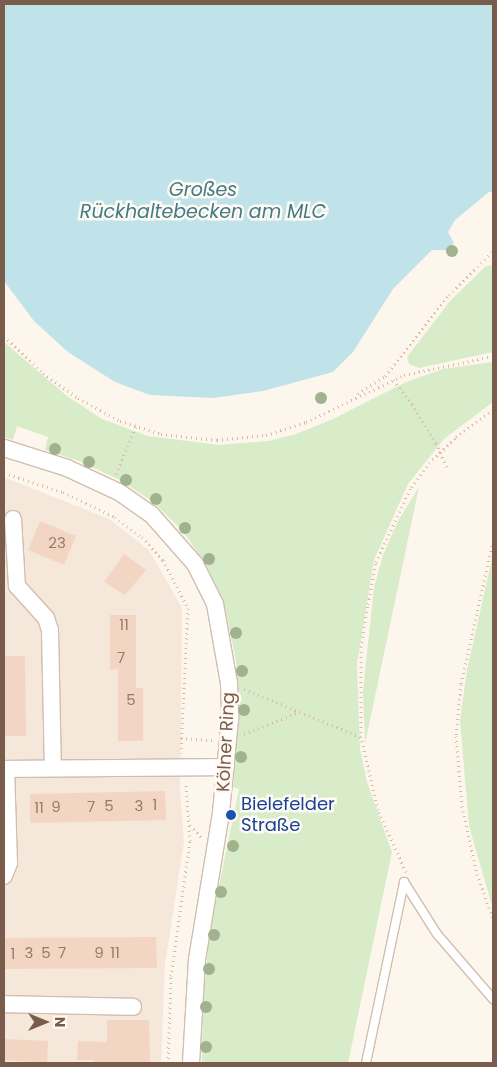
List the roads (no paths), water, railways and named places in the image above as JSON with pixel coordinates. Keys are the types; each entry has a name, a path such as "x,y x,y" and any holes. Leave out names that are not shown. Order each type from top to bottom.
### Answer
{"street":[{"name":"Kölner Ring","path":"4,448 67,468 112,488 151,514 195,564 215,604 230,684 229,740 197,959 191,1063"},
{"path":"13,518 17,586 46,618 50,630 53,768"},
{"path":"4,876 9,863 5,769 226,767"},
{"path":"4,1004 133,1006"}],"lane":[{"path":"366,1063 404,882 438,934 493,999"}],"water":[{"name":"Großes Rückhaltebecken am MLC","path":"4,4 493,4 493,192 489,192 455,220 448,232 454,243 447,250 432,250 393,289 353,352 333,372 263,391 213,398 150,395 115,382 68,352 34,321 4,281"}],"place":[{"name":"Bielefelder Straße","path":"231,815"}]}
